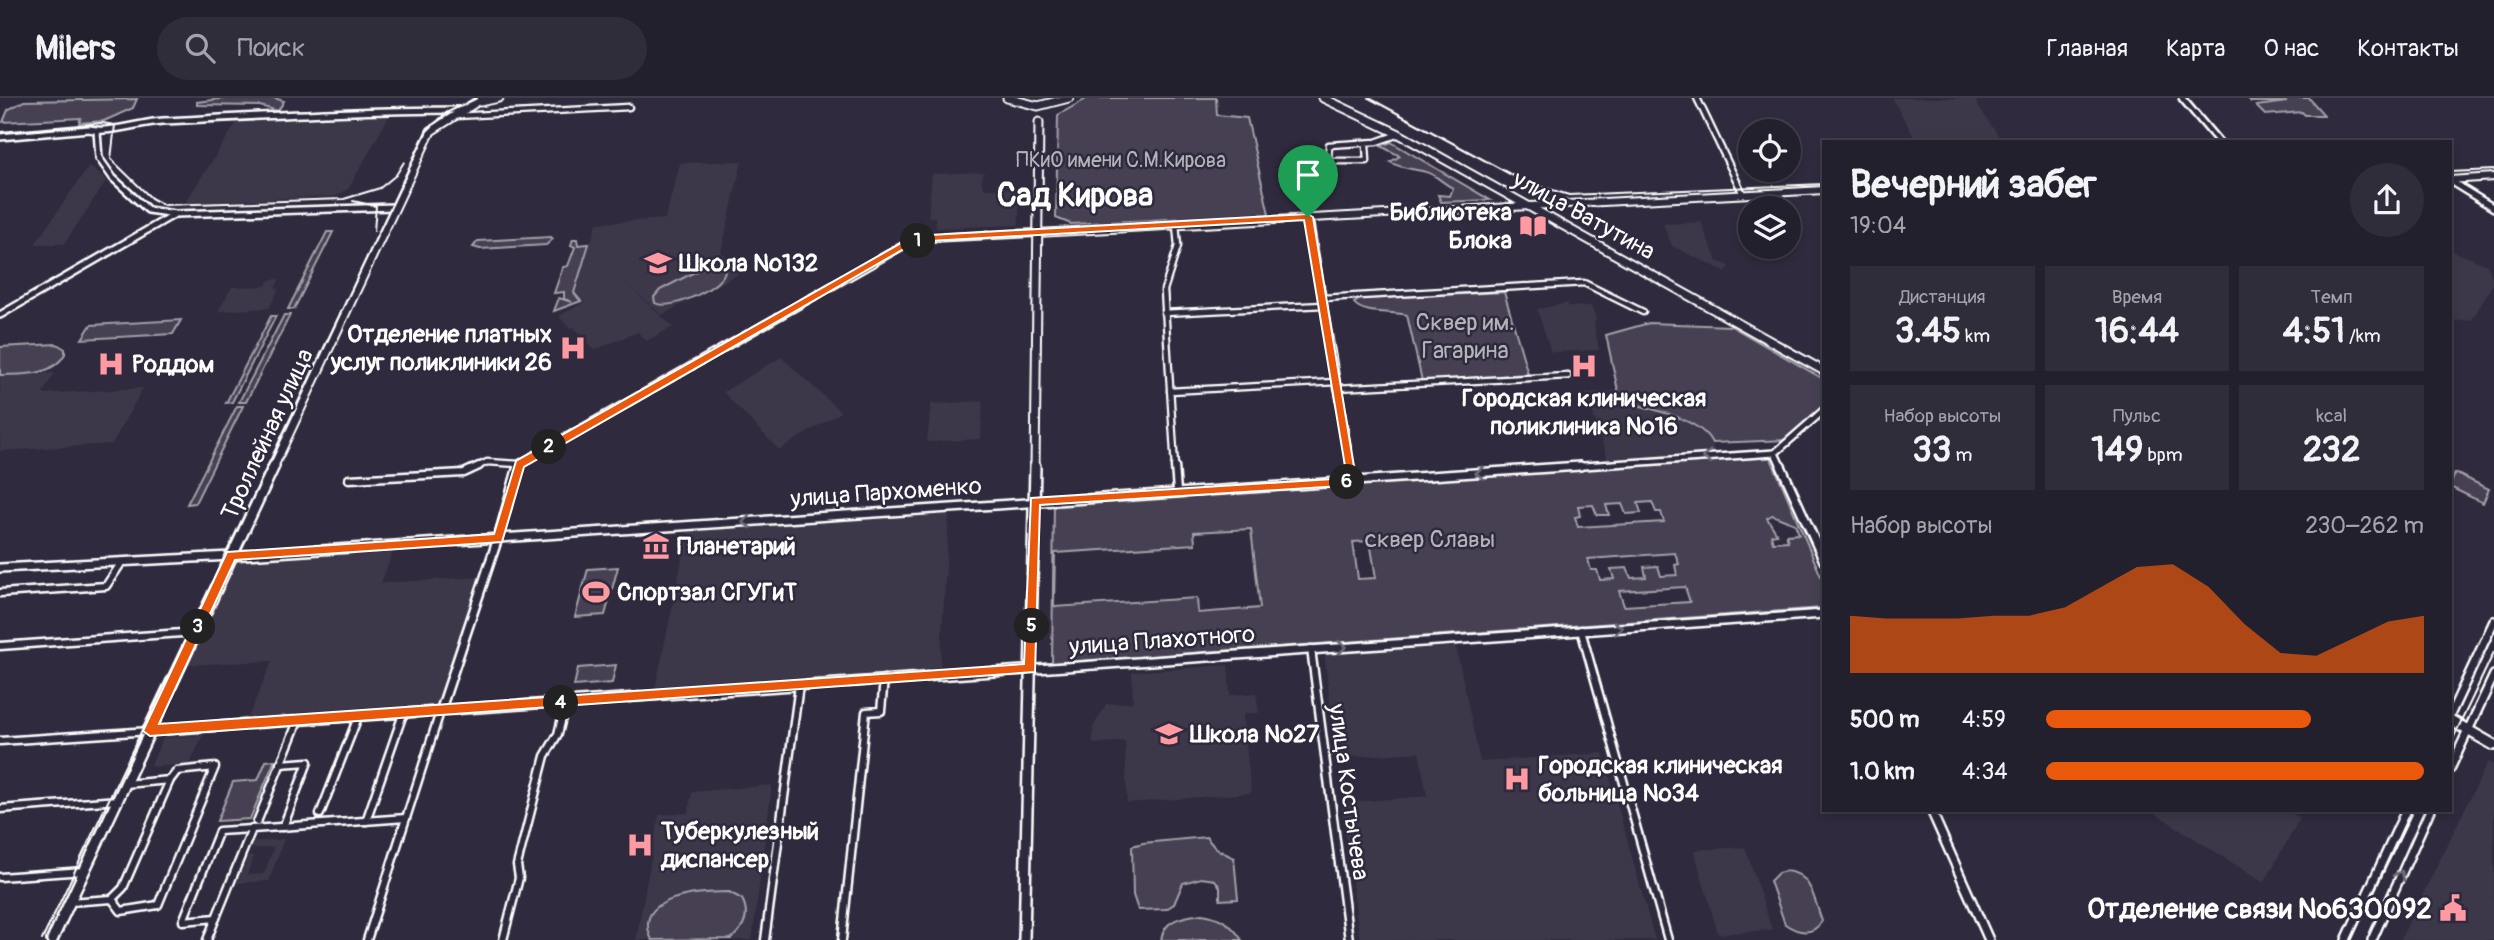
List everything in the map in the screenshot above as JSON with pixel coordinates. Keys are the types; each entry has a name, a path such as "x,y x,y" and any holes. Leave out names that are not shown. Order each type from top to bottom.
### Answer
{"main road":[{"path":"462,110 483,98"},
{"path":"462,110 499,98"},
{"path":"1007,98 1023,104 1048,103 1069,98"},
{"path":"1014,98 1048,103 1063,98"},
{"name":"улица Ватутина","path":"1323,98 1399,134 1822,370"},
{"path":"1024,940 1035,501 1039,121 1047,111 1048,103"},
{"path":"1023,104 1039,121"},
{"name":"Троллейная улица","path":"52,940 431,131 462,110"},
{"path":"2452,180 2494,177"},
{"path":"1037,233 1822,190"},
{"path":"2452,719 2494,744"}],"street":[{"path":"1697,98 1743,194"},
{"path":"2182,98 2217,140"},
{"path":"453,116 629,107"},
{"path":"0,136 89,129 97,131 143,122 402,110 462,110"},
{"path":"97,131 101,142 99,158 106,169 148,210 174,214 394,207"},
{"path":"1363,143 1366,145 1367,161 1328,161 1328,146 1363,143 1376,142 1399,134"},
{"path":"2452,181 2494,208"},
{"path":"0,315 174,214"},
{"path":"1308,217 1353,482"},
{"path":"1176,225 1178,246 1164,290 1164,313 1177,491"},
{"path":"349,479 464,473 487,462 519,464 906,244 930,238 1037,233"},
{"path":"1323,298 1584,283 1643,312"},
{"path":"1164,313 1324,305"},
{"path":"1170,391 1568,376"},
{"path":"1822,412 1775,453 1822,557"},
{"name":"улица Пархоменко","path":"0,568 232,556 1775,453"},
{"path":"367,940 498,538 519,464"},
{"path":"0,593 106,586 122,562"},
{"name":"улица Плахотного","path":"0,741 1822,614"},
{"path":"2452,714 2494,621"},
{"path":"1581,630 1668,940"},
{"path":"0,646 196,632"},
{"name":"улица Костычева","path":"1311,649 1349,940"},
{"path":"2452,765 2494,675"},
{"path":"842,940 866,712 881,711 884,679"},
{"path":"765,940 799,685"},
{"path":"503,940 519,878 517,865 545,755 558,734 566,702"},
{"path":"366,821 403,714"},
{"path":"320,814 358,717"},
{"path":"257,822 298,721"},
{"path":"280,764 308,762 283,827"},
{"path":"69,902 112,899 123,888 170,780 177,771 215,767 158,905 121,911 112,899"},
{"path":"125,784 170,780"},
{"path":"0,808 118,800"},
{"path":"1932,812 1989,940"},
{"path":"2346,940 2405,812"},
{"path":"2372,940 2429,812"},
{"path":"216,918 183,921 219,831 406,818"},
{"path":"207,940 252,829"},
{"path":"0,877 84,871"},
{"path":"42,940 52,940"}],"shaded area":[{"path":"1892,98 1978,98 1980,101 1975,102 2002,140 1916,140"},
{"path":"389,116 349,188 337,196 185,203 237,122"},
{"path":"742,161 721,253 742,272 662,315 624,281 673,327 646,341 638,332 594,350 573,327 569,328 559,316 585,302 575,293 597,223 665,219 680,163"},
{"path":"89,166 107,180 64,244 35,244"},
{"path":"984,172 981,182 985,189 1019,188 1019,225 936,228 935,217 928,217 932,174"},
{"path":"1701,222 1717,261 1730,266 1726,272 1672,246 1663,224"},
{"path":"2452,251 2487,265 2494,282 2472,320 2452,321"},
{"path":"280,279 275,288 279,289 269,308 218,311 232,287 266,286 269,280"},
{"path":"1567,303 1569,307 1591,306 1596,319 1594,325 1599,350 1551,352 1537,309"},
{"path":"781,357 841,412 779,450 723,392"},
{"path":"55,373 42,394 143,388 112,444 0,451 0,375"},
{"path":"1617,391 1620,400 1686,420 1710,438 1715,453 1608,460 1586,393"},
{"path":"983,401 981,439 927,442 931,404"},
{"path":"949,514 940,669 655,690 688,531"},
{"path":"394,549 381,583 480,577 438,705 248,718 272,661 186,665 237,559"},
{"name":"Городская клиническая больница №34","path":"1456,647 1480,762 1603,753 1655,940 1360,940 1341,803 1427,796 1419,752 1337,758 1324,653"},
{"name":"Школа №27","path":"1228,665 1230,695 1256,693 1259,713 1243,714 1251,793 1127,803 1125,741 1093,744 1093,727 1106,704 1133,702 1132,672"},
{"path":"203,735 190,764 150,767 163,738"},
{"path":"2488,762 2494,765 2494,940 2400,940"},
{"path":"772,785 752,940 636,940 659,815 688,813 692,792"},
{"path":"2153,812 2290,812 2300,818 2264,883"},
{"path":"284,839 269,881 237,883 248,856 254,856 247,875 264,874 274,847 251,849 253,842"},
{"path":"1745,847 1772,930 1718,934 1694,850"}],"green space":[{"path":"228,98 274,98 284,101 278,111 260,106 197,105 197,102"},
{"name":"ПКиО имени С.М.Кирова","path":"1088,98 1216,98 1217,115 1247,118 1269,214 1071,224 1056,218 1058,115"},
{"path":"2248,98 2309,98 2324,115 2305,115 2302,112 2265,115 2256,106 2287,102 2251,102"},
{"path":"137,99 133,108 104,121 79,123 81,118 3,122 8,110 24,101"},
{"path":"1391,142 1490,200 1441,202 1438,195 1450,196 1453,188 1429,173 1390,162 1400,156 1381,146"},
{"path":"327,232 333,232 294,309 288,309"},
{"path":"553,239 546,245 480,249 473,247 478,241"},
{"path":"573,239 577,239 578,245 589,244 574,293 581,301 554,311 559,298 572,302 564,299 564,292 554,293 563,267 568,266 575,247 571,245"},
{"path":"717,265 725,270 723,276 707,290 672,304 655,303 654,297 660,290 706,266"},
{"name":"Сквер им. Гагарина","path":"1504,292 1528,374 1422,381 1407,315 1371,311 1354,303 1360,299"},
{"path":"284,315 290,315 246,402 239,402"},
{"path":"271,316 276,316 232,402 226,403"},
{"path":"181,320 173,334 82,339 91,325"},
{"path":"1649,323 1731,326 1822,378 1822,406 1791,440 1712,443 1706,434 1684,420 1620,400 1606,335"},
{"path":"57,344 65,349 65,354 53,367 36,373 0,375 0,347"},
{"path":"237,406 243,406 195,503 187,504"},
{"name":"сквер Славы","path":"1770,456 1822,579 1822,608 1052,663 1054,503","holes":["1652,502 1656,512 1661,512 1664,522 1578,527 1575,517 1580,516 1578,506 1593,505 1597,515 1609,515 1606,505 1622,504 1626,514 1641,513 1638,503","1772,515 1795,524 1799,534 1786,535 1788,541 1773,542 1771,535 1777,534 1767,518","1251,529 1260,608 1198,613 1197,598 1054,607 1055,553 1195,544 1194,532","1370,541 1376,578 1358,579 1353,542","1675,553 1679,564 1675,565 1677,575 1661,576 1658,566 1644,567 1646,577 1631,578 1627,568 1611,569 1614,579 1600,580 1597,570 1591,570 1588,559","1685,587 1690,602 1624,606 1619,591"]},
{"path":"2455,473 2489,489 2483,503 2452,488"},
{"name":"Спортзал СГУГиТ","path":"618,567 605,615 575,617 588,569"},
{"path":"616,665 612,683 574,686 578,668"},
{"path":"275,760 250,819 217,821 233,782 258,780 266,761"},
{"path":"1206,837 1216,849 1234,858 1238,899 1220,900 1220,887 1215,880 1201,878 1183,883 1174,904 1166,909 1138,910 1133,895 1132,846"},
{"path":"1786,871 1801,877 1811,889 1822,921 1810,931 1800,931 1785,924 1770,881 1778,873"},
{"path":"729,892 742,899 746,910 743,926 731,939 652,940 648,925 651,914 660,905 687,895"},
{"path":"1202,914 1225,922 1242,940 1161,940 1166,927 1171,923"}],"tram line":[{"path":"42,940 427,131 446,113 477,98"},
{"path":"1369,98 1523,181 1569,195 1822,184"},
{"path":"0,132 102,123 115,125 111,159 151,198 164,205 344,199 380,188 396,175 404,162"},
{"path":"2452,172 2494,170"},
{"path":"353,201 376,206 374,231"},
{"path":"2452,741 2494,652"},
{"path":"2351,940 2412,812"}],"place":[{"name":"Библиотека Блока","path":"1533,226"},
{"name":"Школа №132","path":"658,263"},
{"name":"Отделение платных услуг поликлиники 26","path":"573,348"},
{"name":"Роддом","path":"111,364"},
{"name":"Городская клиническая поликлиника №16","path":"1584,366"},
{"name":"Планетарий","path":"656,546"},
{"name":"Спортзал СГУГиТ","path":"596,592"},
{"name":"Школа №27","path":"1169,734"},
{"name":"Городская клиническая больница №34","path":"1517,779"},
{"name":"Туберкулезный диспансер","path":"640,845"},
{"name":"Отделение связи №630092","path":"2453,908"}],"district":[{"name":"Сад Кирова","path":"1075,195"}],"route":[{"path":"1308,217 1353,482 1035,501 1030,669 150,731 232,556 498,538 519,464 906,244 930,238 1308,217"}]}
